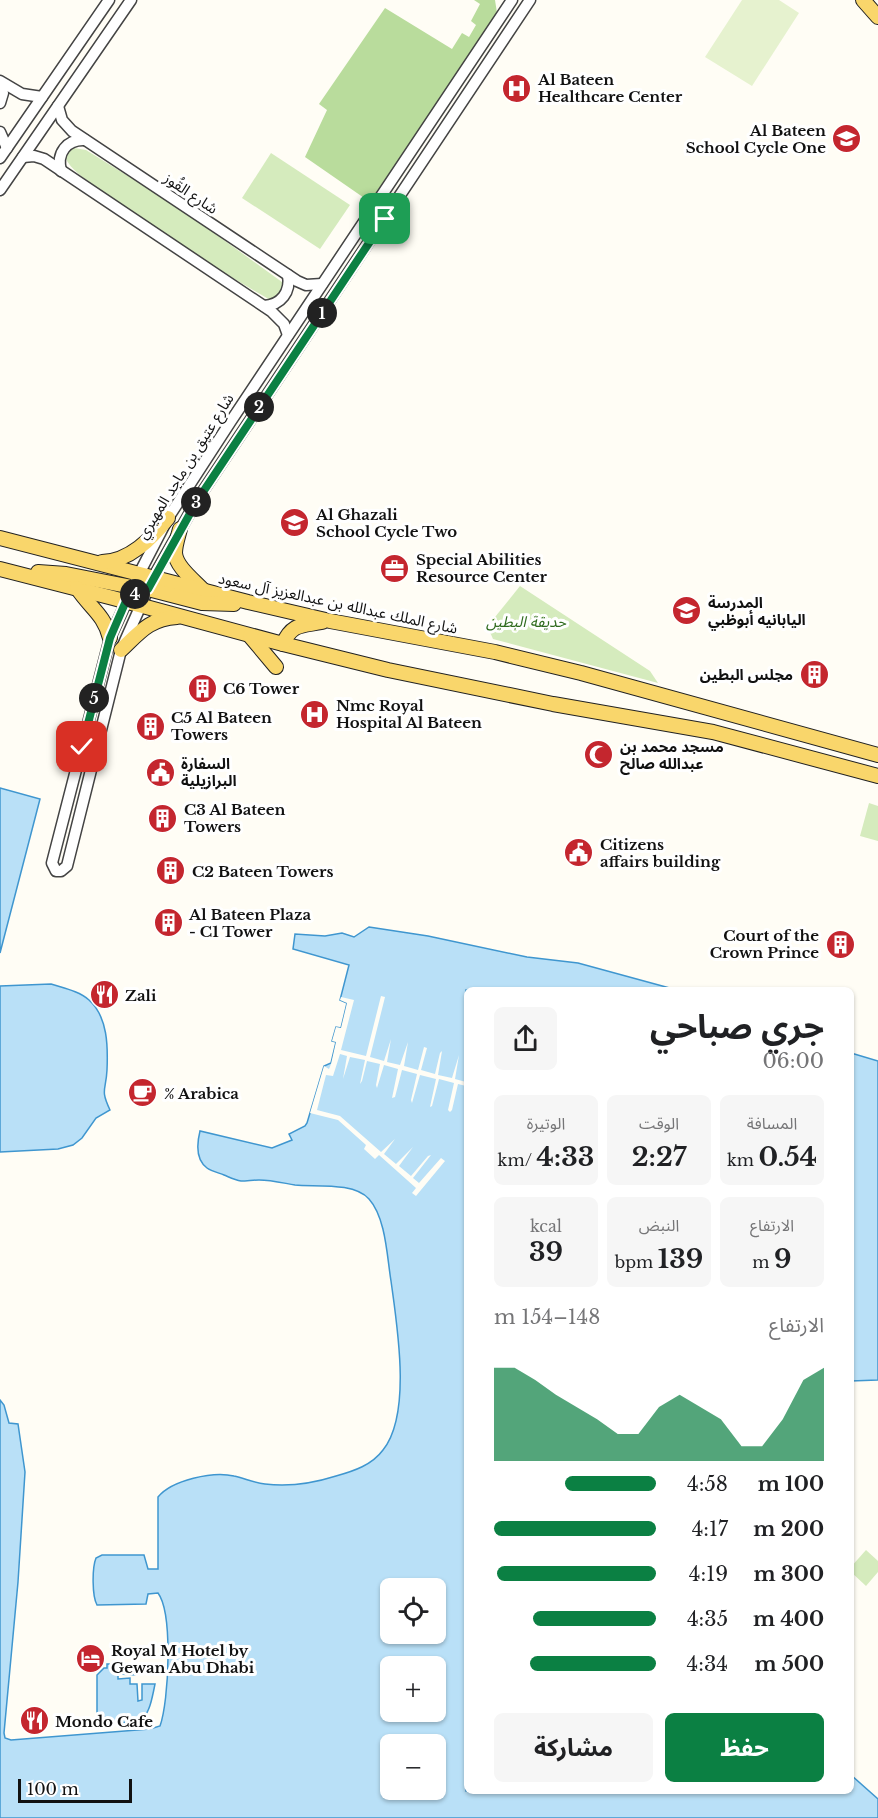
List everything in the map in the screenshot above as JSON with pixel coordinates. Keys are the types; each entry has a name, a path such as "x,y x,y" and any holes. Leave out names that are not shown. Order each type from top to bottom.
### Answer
{"main road":[{"path":"863,0 878,16"},
{"path":"95,562 115,561 128,555 151,537 168,519"},
{"path":"180,529 176,558 206,592"},
{"name":"شارع الملك عبدالله بن عبدالعزيز آل سعود","path":"0,538 139,574 150,584 206,592 330,621 474,648 570,670 878,755"},
{"path":"0,569 283,644 415,676 553,704 713,732 878,776"},
{"path":"21,574 43,572 66,574 132,587 150,584 211,604 248,603"},
{"path":"126,601 150,584"},
{"path":"77,588 104,620 110,638"},
{"path":"122,650 149,624 183,617"},
{"path":"283,644 295,627 330,621"},
{"path":"249,635 276,667"}],"street":[{"path":"0,158 109,0"},
{"name":"شارع عتيق بن ماجد المهيري","path":"512,0 168,519 132,587 110,638 52,863 58,872 64,870 66,866 122,650 150,584 203,491 531,0"},
{"path":"0,190 127,2"},
{"path":"0,82 22,94 42,97"},
{"path":"0,82 3,93 0,103"},
{"name":"شارع القُوز","path":"58,106 65,125 85,140 288,275 306,285 322,284"},
{"path":"0,132 7,148"},
{"path":"62,171 60,158 65,147 76,140 85,140"},
{"path":"23,157 39,157 62,171 264,306 280,319 288,336"},
{"path":"398,171 410,180"},
{"path":"372,209 380,211 385,219"},
{"path":"196,276 203,265"},
{"path":"264,306 273,305 283,298 288,286 288,275"}],"green space":[{"path":"474,0 495,0 497,13 370,202 305,157 327,110 319,104 385,8 452,49 462,33 469,37 476,25 471,21 480,4"},
{"path":"742,0 779,0 799,13 752,86 705,57"},
{"path":"74,148 86,150 178,207 282,282 286,290 272,301 161,233 75,171 65,157 68,151"},
{"path":"271,153 350,205 320,249 242,198"},
{"name":"حديقة البطين","path":"520,586 650,671 658,683 493,639 489,630 491,622"},
{"path":"869,803 878,806 878,841 860,836"},
{"path":"866,1550 878,1561 878,1572 866,1586 854,1575 854,1564"}],"water":[{"path":"0,788 40,799 0,953"},
{"path":"369,927 428,936 527,957 578,963 666,987 464,987 464,1794 854,1794 854,1778 878,1799 878,1818 0,1818 0,1400 4,1405 9,1423 18,1424 25,1472 18,1582 4,1733 5,1738 11,1740 150,1729 160,1726 166,1697 168,1658 168,1637 163,1603 158,1593 148,1594 146,1604 97,1605 93,1575 96,1558 102,1555 144,1555 148,1569 158,1569 158,1497 164,1491 193,1478 215,1475 234,1476 274,1485 301,1484 328,1478 368,1464 383,1450 392,1434 400,1392 399,1344 385,1238 375,1207 362,1194 345,1188 295,1185 264,1180 237,1180 207,1168 200,1160 198,1151 200,1131 272,1148 292,1140 289,1134 307,1123 324,1066 331,1063 336,1042 332,1041 336,1027 341,1028 347,1003 340,1000 349,965 293,949 295,934 325,936 342,933 354,937"},
{"path":"51,984 81,994 89,1000 100,1015 107,1042 104,1094 110,1110 96,1118 82,1138 73,1145 58,1149 0,1152 0,986"},
{"path":"854,1054 878,1061 878,1380 854,1381"},
{"path":"107,1664 137,1664 137,1675 118,1674 118,1679 130,1678 130,1684 137,1684 138,1701 142,1700 142,1684 155,1684 149,1707 142,1718 136,1721 105,1724 105,1717 97,1718 97,1675 107,1668"}],"pier":[{"path":"381,996 385,997 370,1057 384,1061 391,1039 387,1062 400,1065 408,1042 404,1066 418,1070 424,1047 427,1048 421,1070 435,1074 442,1051 438,1075 452,1078 459,1055 455,1079 464,1081 464,1086 458,1084 450,1112 448,1110 454,1083 439,1079 430,1107 436,1079 420,1075 412,1103 417,1074 402,1070 395,1097 392,1098 398,1069 384,1065 377,1088 380,1064 367,1061 360,1084 365,1060 350,1057 343,1079 347,1056 340,1054 333,1076 326,1075 317,1110 340,1116 381,1152 395,1139 384,1154 396,1164 413,1147 399,1166 411,1176 431,1155 413,1178 419,1183 441,1158 445,1161 416,1196 412,1193 416,1188 379,1155 375,1159 364,1149 366,1145 338,1120 310,1113 324,1066 329,1069 331,1064 336,1042 332,1041 336,1027 341,1028 347,1003 340,1000 341,997 354,1000 341,1050 366,1056"}],"place":[{"name":"Al Bateen Healthcare Center","path":"517,88"},
{"name":"Al Bateen School Cycle One","path":"847,139"},
{"name":"Al Ghazali School Cycle Two","path":"295,523"},
{"name":"Special Abilities Resource Center","path":"395,568"},
{"name":"المدرسة اليابانيه أبوظبي","path":"687,611"},
{"name":"مجلس البطين","path":"814,674"},
{"name":"C6 Tower","path":"202,688"},
{"name":"Nmc Royal Hospital Al Bateen","path":"315,714"},
{"name":"C5 Al Bateen Towers","path":"150,726"},
{"name":"مسجد محمد بن عبدالله صالح","path":"599,755"},
{"name":"السفارة البرازيلية","path":"160,772"},
{"name":"C3 Al Bateen Towers","path":"163,818"},
{"name":"Citizens affairs building","path":"579,853"},
{"name":"C2 Bateen Towers","path":"171,871"},
{"name":"Al Bateen Plaza - C1 Tower","path":"168,923"},
{"name":"Court of the Crown Prince","path":"840,944"},
{"name":"Zali","path":"104,995"},
{"name":"% Arabica","path":"143,1093"},
{"name":"Royal M Hotel by Gewan Abu Dhabi","path":"90,1659"},
{"name":"Mondo Cafe","path":"34,1721"}],"route":[{"path":"82,747 110,638 126,601 136,593 148,589 197,501 385,219"}]}
